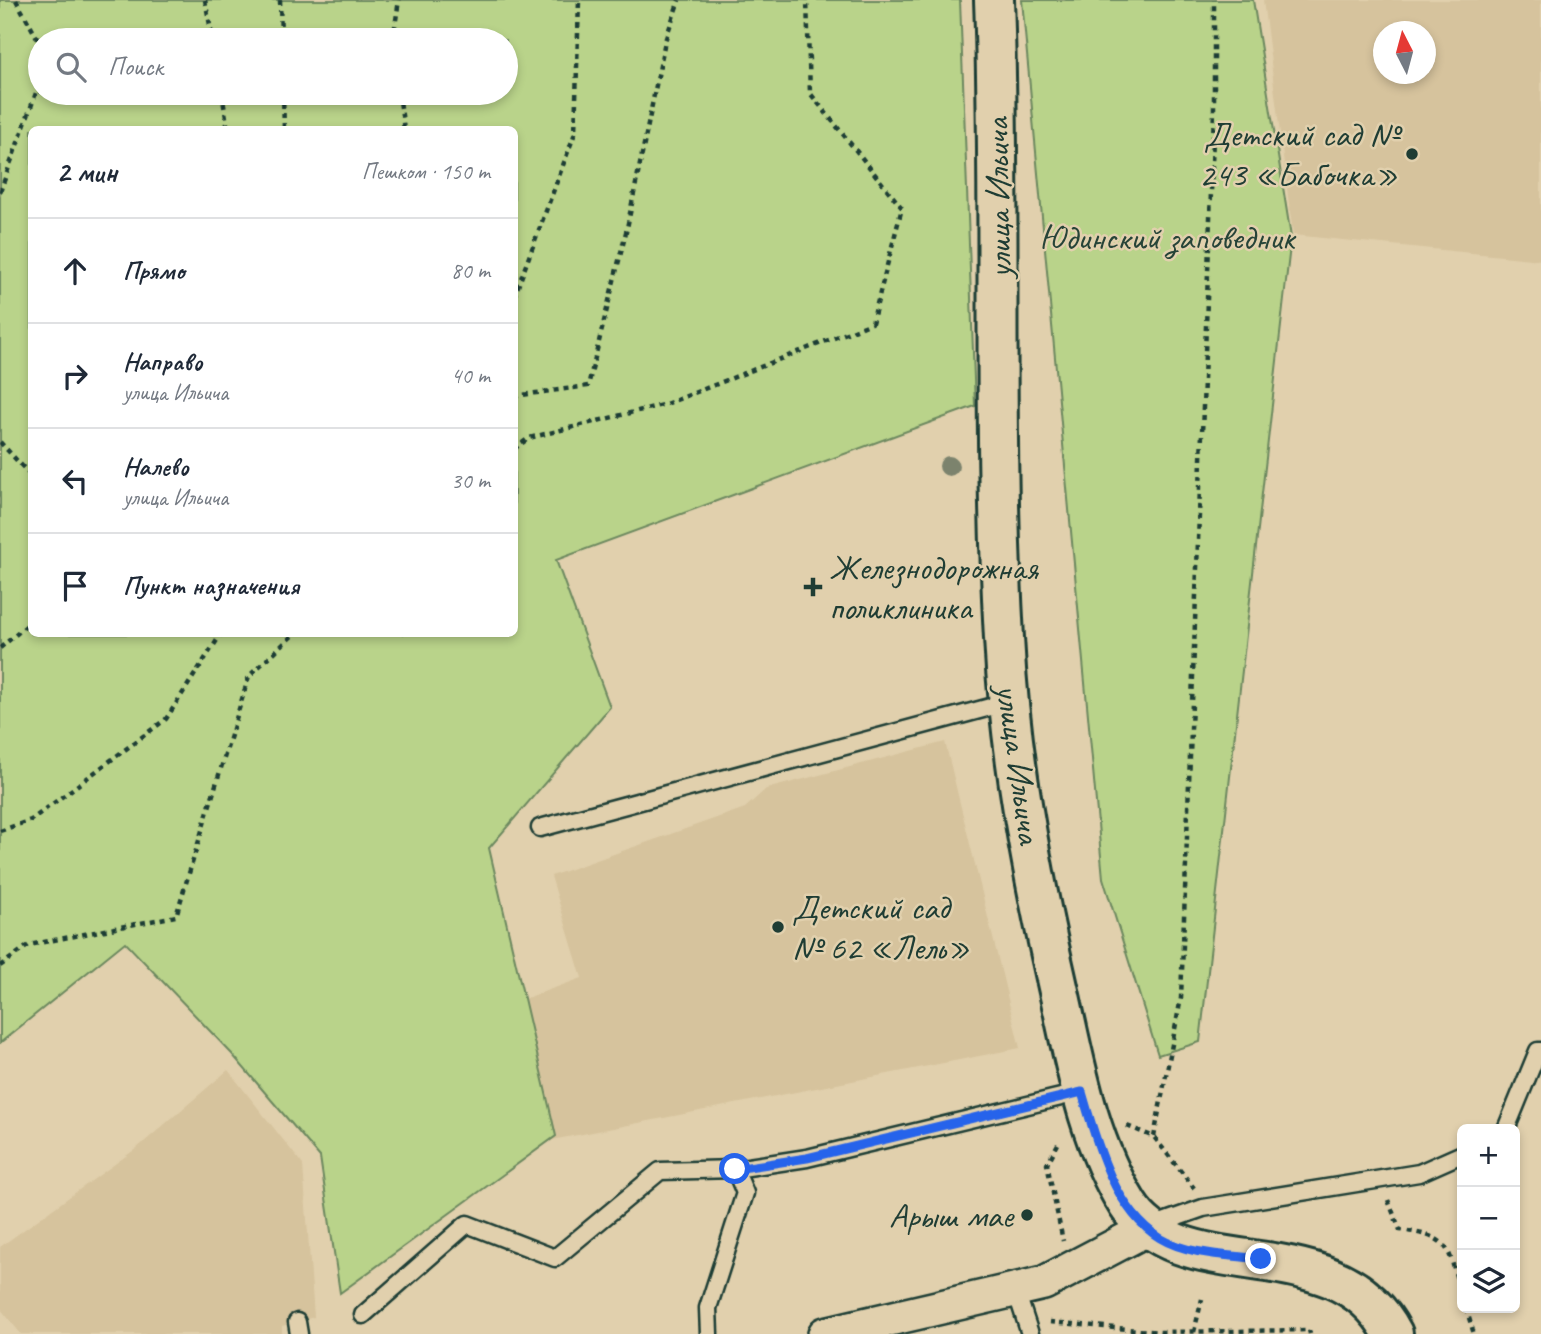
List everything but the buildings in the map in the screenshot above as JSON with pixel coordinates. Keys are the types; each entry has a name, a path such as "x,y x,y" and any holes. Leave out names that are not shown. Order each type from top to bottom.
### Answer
{"main road":[{"name":"улица Ильича","path":"994,0 1001,568 1009,702 1024,821 1046,934 1082,1092 1111,1175 1130,1209 1161,1240 1184,1248 1261,1259 1315,1272 1348,1287 1374,1307 1393,1334"}],"street":[{"path":"825,1334 1030,1287 1147,1228"}],"lane":[{"path":"540,828 1009,702"},
{"path":"1508,1124 1538,1051 1541,1051"},
{"path":"363,1315 467,1224 555,1258 660,1171 735,1169 807,1158 1082,1092"},
{"path":"1147,1228 1203,1208 1419,1173 1457,1156"},
{"path":"709,1334 708,1308 745,1193 735,1169"},
{"path":"1030,1287 1030,1334"}],"path":[{"path":"16,0 32,28"},
{"path":"205,0 211,28"},
{"path":"280,0 281,28"},
{"path":"395,28 399,0"},
{"path":"518,286 575,132 579,0"},
{"path":"518,395 588,386 627,228 665,41 678,0"},
{"path":"518,446 529,438 666,404 872,323 902,208 810,93 807,0"},
{"path":"1154,1137 1181,998 1214,111 1214,0"},
{"path":"0,192 32,105"},
{"path":"224,105 227,126"},
{"path":"283,105 284,126"},
{"path":"401,105 403,126"},
{"path":"0,442 28,473"},
{"path":"0,648 28,624"},
{"path":"0,831 31,820 166,719 219,637"},
{"path":"0,966 29,945 176,916 250,676 291,637"},
{"path":"1126,1126 1154,1137 1194,1188"},
{"path":"1058,1144 1047,1164 1063,1245"},
{"path":"1382,1179 1400,1230 1432,1234 1445,1245 1457,1282"},
{"path":"1030,1287 1050,1322 1053,1334"},
{"path":"1194,1332 1202,1299"},
{"path":"1468,1313 1474,1334"},
{"path":"1050,1322 1118,1331 1309,1330 1310,1334"}],"shaded area":[{"name":"Детский сад № 243 «Бабочка»","path":"1263,0 1541,0 1541,260 1293,235"},
{"name":"Детский сад № 62 «Лель»","path":"945,742 1020,1048 399,1170 366,1056 582,978 551,876 745,808 766,789"},
{"path":"228,1070 303,1165 314,1317 282,1326 282,1334 21,1334 0,1308 0,1247 137,1148"}],"green space":[{"path":"0,0 960,0 975,406 556,560 610,707 489,848 556,1136 340,1293 320,1157 232,1054 125,942 0,1043"},
{"name":"Юдинский заповедник","path":"1022,0 1253,0 1291,237 1200,1042 1158,1055 1103,878"}],"place":[{"name":"Детский сад № 243 «Бабочка»","path":"1412,154"},
{"name":"Железнодорожная поликлиника","path":"813,587"},
{"name":"Детский сад № 62 «Лель»","path":"778,927"},
{"name":"Арыш мае","path":"1027,1215"}],"route":[{"path":"735,1169 807,1158 1082,1092 1094,1134 1111,1175 1130,1209 1147,1228 1161,1240 1184,1248 1261,1259"}]}
